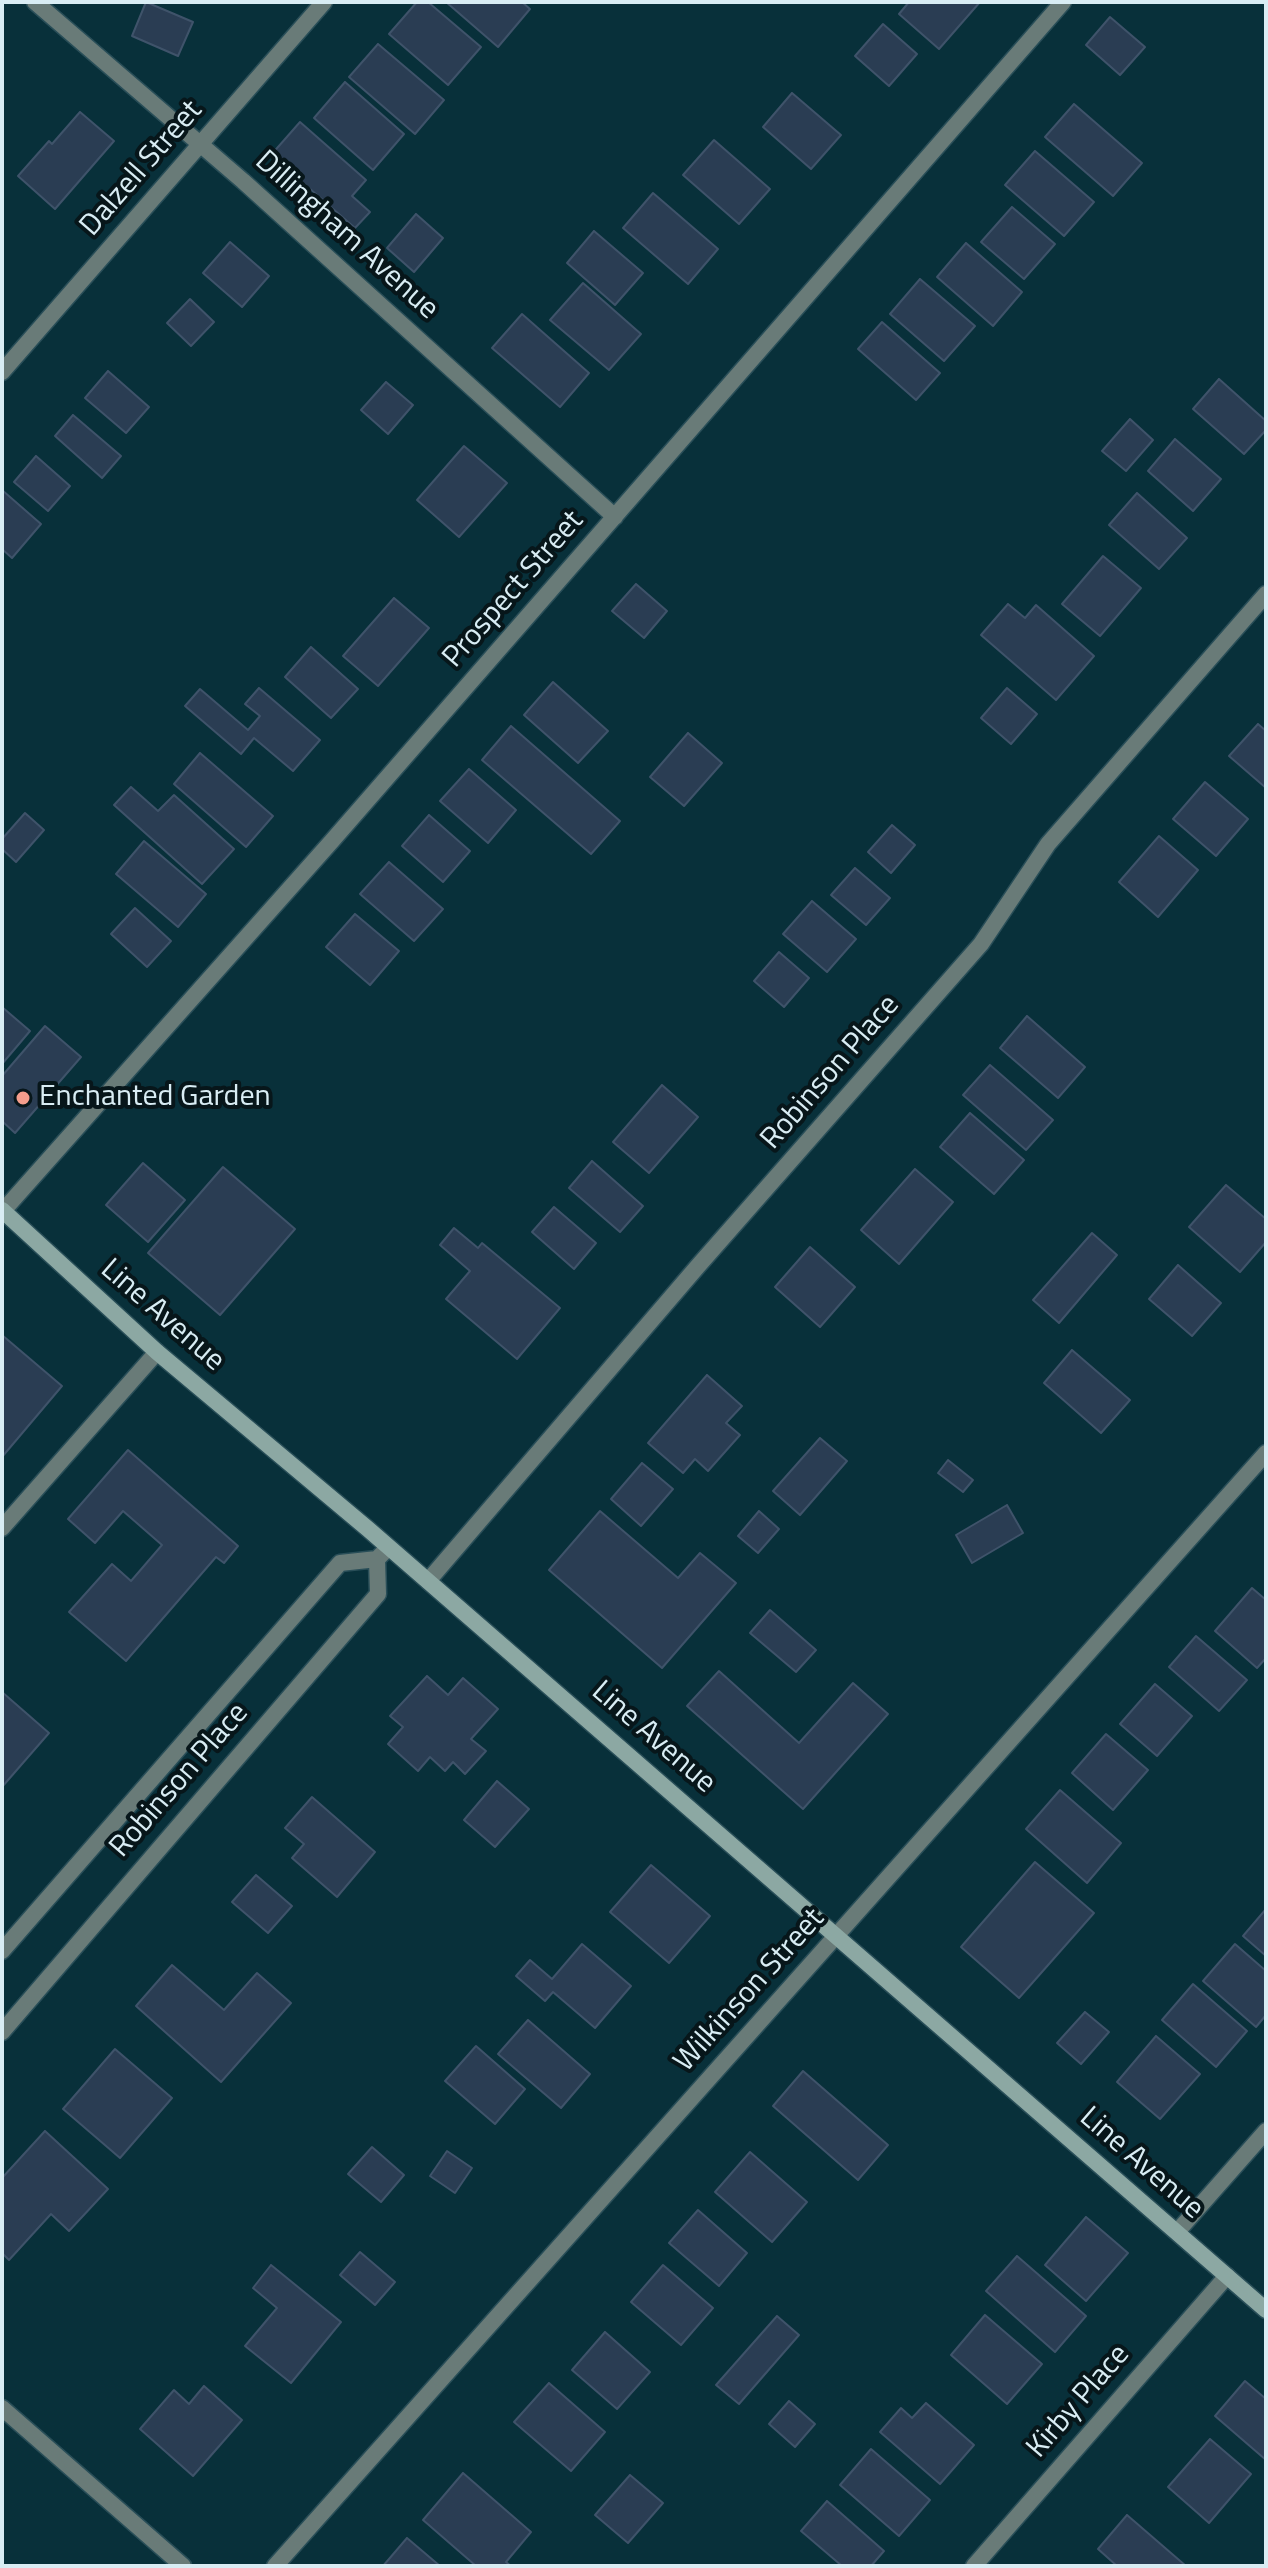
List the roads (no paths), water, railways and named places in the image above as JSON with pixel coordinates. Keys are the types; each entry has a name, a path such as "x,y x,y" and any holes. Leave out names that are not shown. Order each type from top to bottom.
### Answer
{"main road":[{"name":"Line Avenue","path":"2,1211 383,1553 428,1581 1266,2310"}],"street":[{"name":"Dillingham Avenue","path":"35,2 200,145 615,517"},
{"name":"Dalzell Street","path":"2,372 324,2"},
{"name":"Prospect Street","path":"2,1211 615,517 1063,2"},
{"name":"Robinson Place","path":"428,1581 981,944 1048,844 1266,594"},
{"path":"2,1528 157,1352"},
{"name":"Wilkinson Street","path":"275,2566 1266,1453"},
{"name":"Robinson Place","path":"2,1951 340,1563 383,1553 378,1594 2,2032"},
{"path":"1177,2232 1266,2131"},
{"name":"Kirby Place","path":"974,2566 1227,2276"},
{"path":"2,2408 183,2566"}],"place":[{"name":"Enchanted Garden","path":"23,1098"}]}
